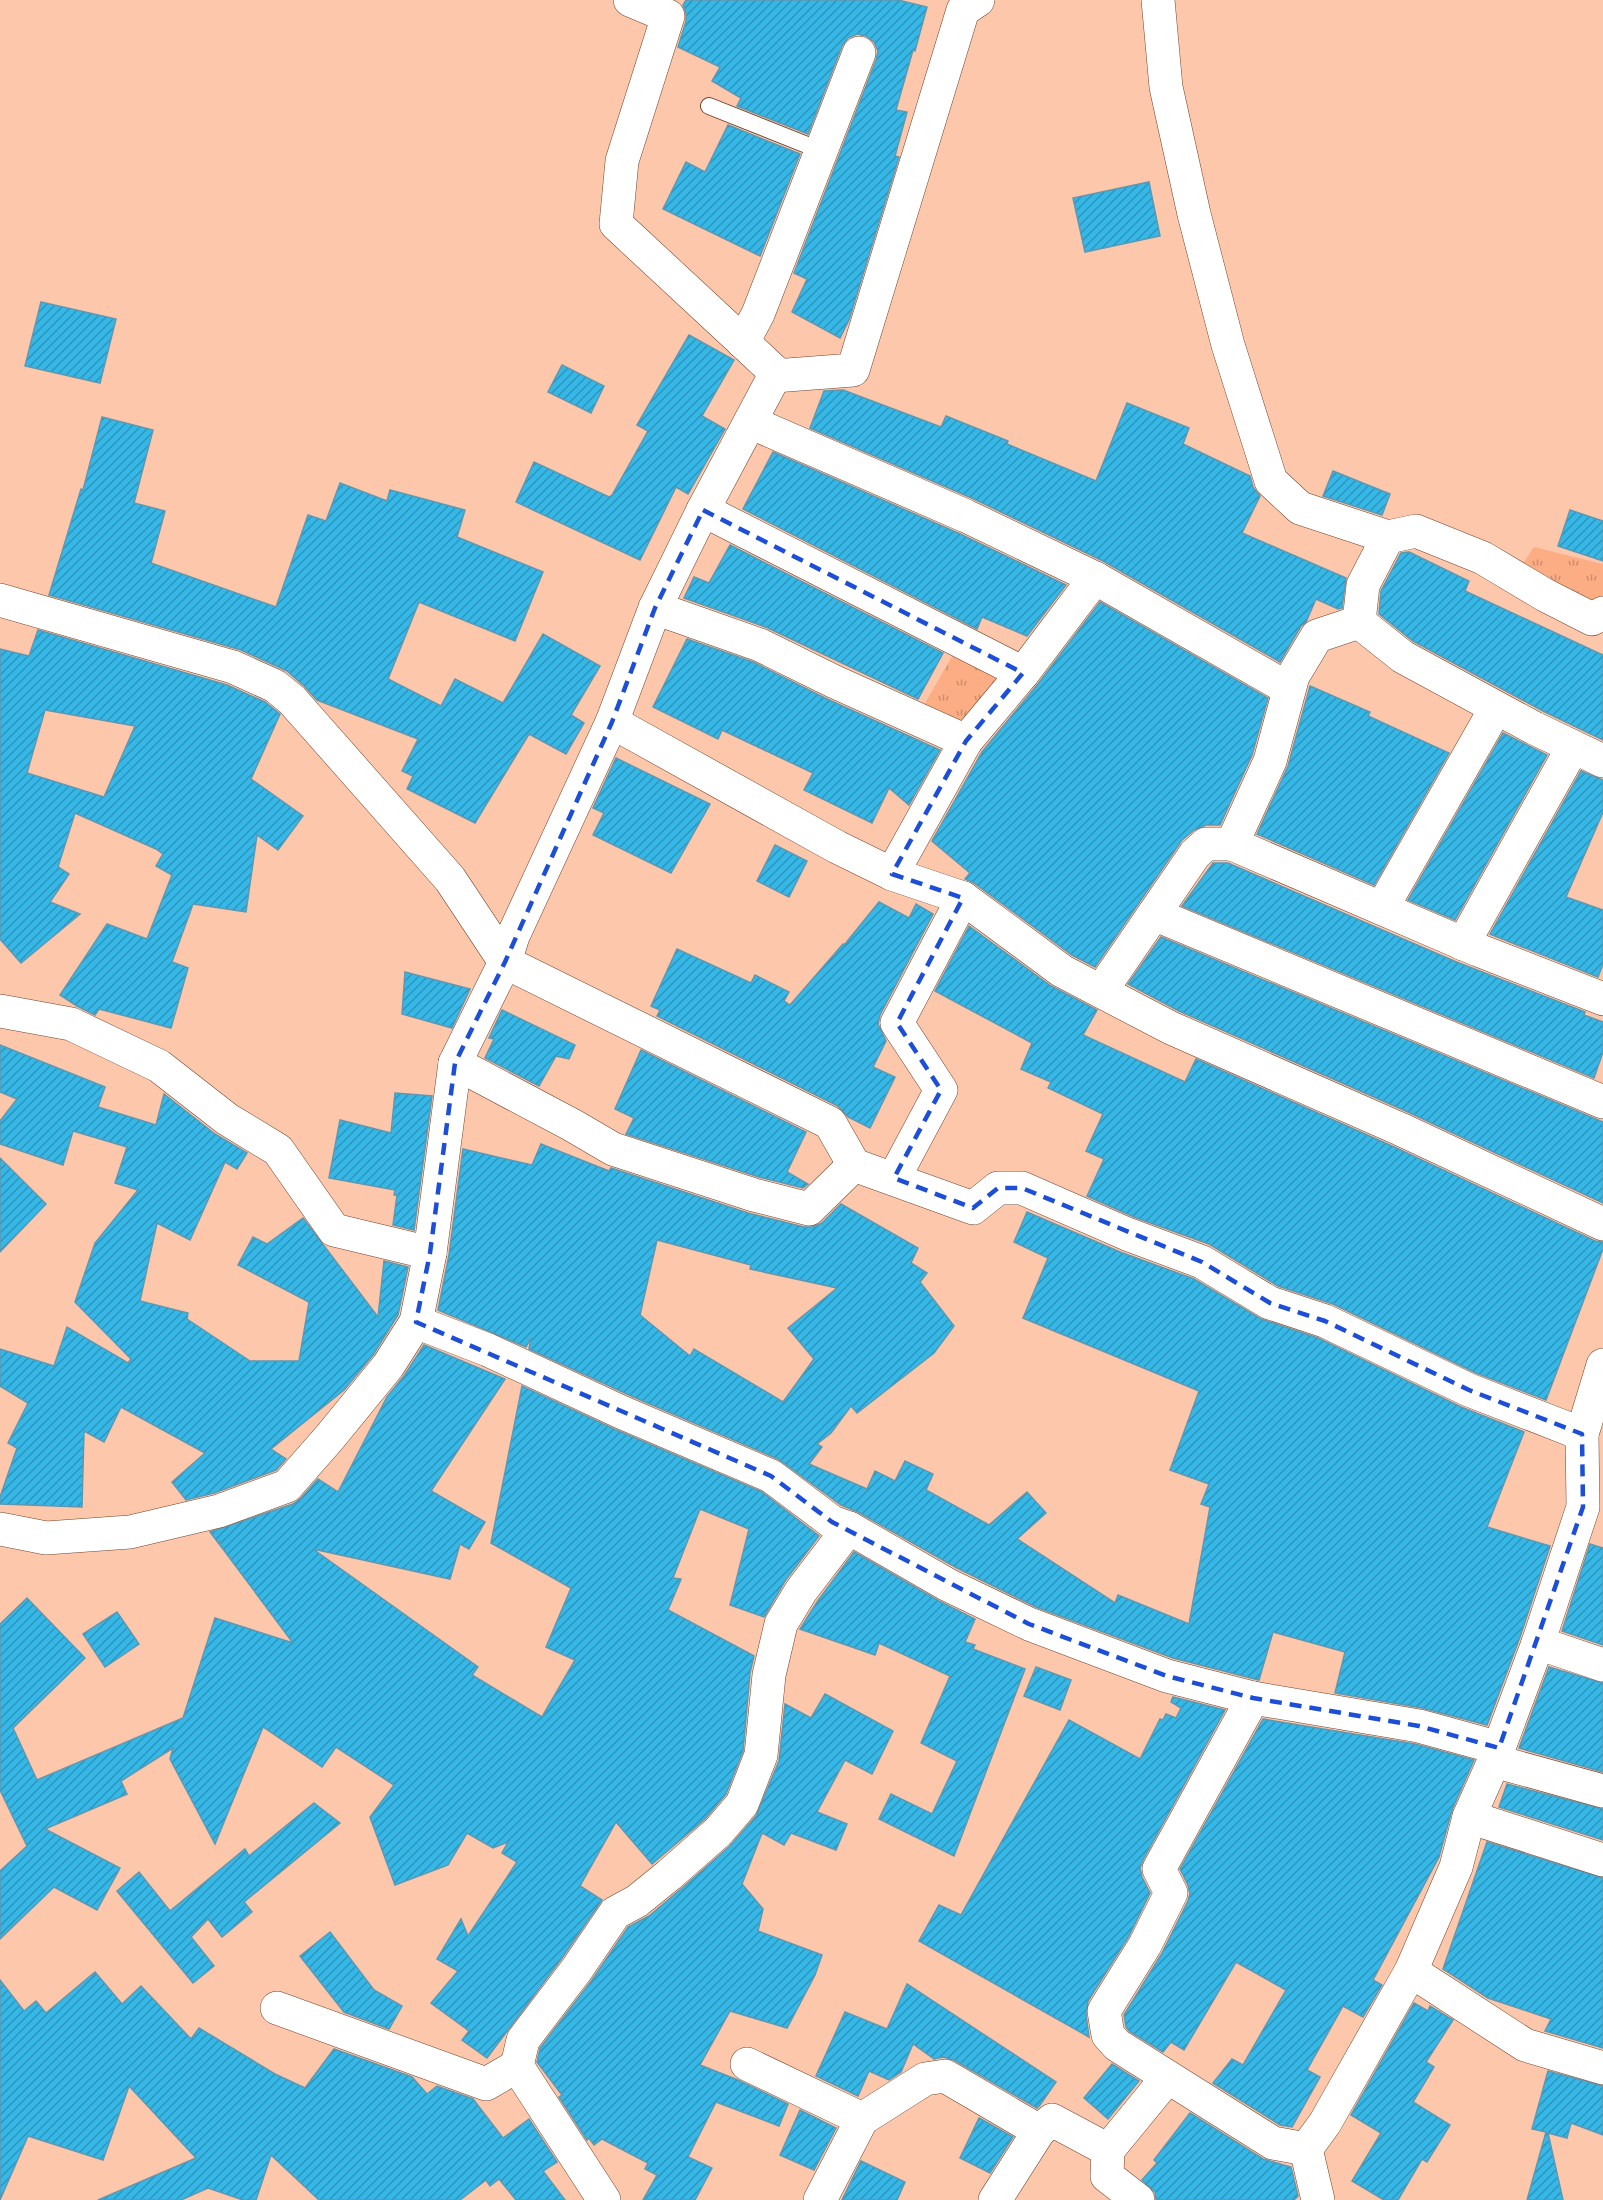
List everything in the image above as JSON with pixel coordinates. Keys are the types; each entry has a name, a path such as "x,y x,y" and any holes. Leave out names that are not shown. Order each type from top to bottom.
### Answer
{"street":[{"path":"0,1529 46,1538 130,1532 219,1511 286,1486 388,1366 416,1322 430,1253 455,1063 505,962 513,936 612,722 655,608 703,510 776,373 616,224 622,161 668,16 630,0"},
{"path":"774,376 853,370 963,10 978,0"},
{"path":"1158,0 1166,87 1194,214 1228,345 1270,481 1300,508 1388,537 1416,531 1484,558 1545,595 1592,619 1603,613"},
{"path":"743,342 758,314 859,53"},
{"path":"750,422 966,516 1095,578 1289,689"},
{"path":"703,510 1023,673"},
{"path":"1359,622 1363,585 1388,537"},
{"path":"892,874 966,741 1023,673 1095,578"},
{"path":"0,600 233,667 274,686 292,700 450,879 505,962 830,1123 854,1164 973,1208 998,1188 1022,1188 1127,1234 1202,1262 1270,1303 1325,1321 1468,1390 1582,1434"},
{"path":"655,608 760,645 835,682 966,741"},
{"path":"1232,844 1270,761 1293,676 1317,636 1359,622"},
{"path":"1359,622 1403,657 1496,708 1603,761"},
{"path":"1382,908 1496,708"},
{"path":"612,722 837,847 892,874 963,898 1062,971 1171,1028 1400,1129 1603,1224"},
{"path":"1463,944 1574,747"},
{"path":"1101,991 1195,854 1206,844 1232,844 1463,944 1603,999"},
{"path":"894,1178 941,1090 897,1023 963,898"},
{"path":"1154,914 1603,1102"},
{"path":"0,1011 71,1024 159,1066 227,1119 278,1150 334,1230 430,1253"},
{"path":"455,1063 613,1149 754,1195 809,1209 854,1164"},
{"path":"416,1322 488,1350 621,1412 771,1476 832,1522 849,1528 948,1585 1029,1624 1167,1676 1253,1698 1419,1726 1603,1791"},
{"path":"1318,2200 1306,2149 1325,2123 1411,1971 1456,1867 1469,1817 1496,1755 1538,1643 1593,1509 1582,1434 1603,1365"},
{"path":"604,2200 517,2066 523,2040 577,1969 615,1913 637,1901 669,1875 718,1832 742,1804 761,1755 769,1675 781,1623 801,1591 849,1528"},
{"path":"1538,1643 1603,1665"},
{"path":"1253,1698 1159,1869 1171,1893 1145,1945 1104,2011 1108,2036 1117,2045 1273,2143 1306,2149"},
{"path":"1469,1817 1603,1860"},
{"path":"1411,1971 1525,2045 1603,2068"},
{"path":"276,2008 486,2084 517,2066"},
{"path":"747,2064 862,2120"},
{"path":"820,2200 862,2120 925,2079 945,2076 1039,2131"},
{"path":"1138,2200 1107,2176 1108,2150 1167,2078"},
{"path":"995,2200 1039,2131 1052,2120 1108,2150"}],"lane":[{"path":"709,106 822,151"}],"highlighted area":[{"path":"703,510 1023,673 966,741 892,874 963,898 897,1023 941,1090 894,1178 973,1208 998,1188 1022,1188 1202,1262 1270,1303 1325,1321 1469,1390 1582,1434 1583,1507 1499,1748 1419,1726 1253,1698 1167,1676 1029,1624 832,1522 771,1476 416,1322 430,1253 455,1063 505,962 612,722 655,608"}],"green space":[{"path":"1534,547 1603,564 1603,601 1592,607 1520,568"},
{"path":"955,651 1009,676 962,733 920,712"}],"building":[{"path":"686,0 898,0 927,7 896,110 907,112 895,156 899,157 849,320 840,338 792,312 807,279 794,273 876,60 878,51 874,42 866,36 857,34 848,38 842,46 808,134 737,106 741,98 712,81 720,67 678,47 686,21 683,5"},
{"path":"728,125 800,154 760,256 663,209 686,162 705,172"},
{"path":"1149,182 1160,236 1085,252 1073,198"},
{"path":"41,302 116,319 100,383 25,366"},
{"path":"689,335 734,360 702,416 725,429 688,494 676,487 640,560 516,502 534,462 609,497 612,495 648,431 637,425"},
{"path":"562,365 604,386 591,413 548,392"},
{"path":"843,390 941,427 946,416 1096,481 1127,403 1189,428 1183,444 1250,476 1253,487 1260,496 1242,533 1346,578 1342,608 1338,609 1316,599 1306,622 1301,626 1280,662 1103,561 974,499 810,428 824,391"},
{"path":"102,417 153,430 134,503 165,511 151,563 276,607 308,515 326,521 340,483 387,501 390,490 465,510 457,537 543,572 515,641 419,602 388,679 441,706 455,679 503,703 543,634 600,666 571,715 584,723 566,754 529,734 475,823 407,789 413,776 402,771 418,739 317,700 287,671 241,650 49,595 81,489 83,490"},
{"path":"773,452 958,533 1066,585 1027,636 982,617 977,629 743,509"},
{"path":"1333,471 1390,494 1382,515 1323,496"},
{"path":"1570,510 1603,521 1603,561 1558,546"},
{"path":"730,545 943,653 918,699 768,628 684,598 694,577 709,583"},
{"path":"1409,552 1469,581 1465,591 1603,655 1603,740 1543,711 1413,641 1379,614 1381,591 1401,553"},
{"path":"1100,602 1268,698 1252,755 1220,825 1206,825 1194,830 1182,840 1095,967 1072,955 974,883 965,879 970,873 932,841 982,752 1038,684"},
{"path":"38,630 227,685 265,702 280,714 251,779 303,816 278,850 257,835 246,912 193,904 172,962 188,968 171,1028 99,1009 95,1015 60,995 107,924 147,939 172,875 156,866 163,854 156,849 75,813 58,867 69,874 50,902 80,914 21,963 0,939 0,649 29,656","holes":["45,710 135,726 104,797 27,773"]},
{"path":"687,639 753,662 827,699 940,750 909,805 889,788 872,823 804,790 813,773 722,730 718,739 653,707"},
{"path":"1310,686 1370,712 1368,716 1449,753 1374,885 1257,834 1288,766"},
{"path":"1503,733 1547,755 1455,920 1408,900"},
{"path":"616,758 710,804 671,873 593,835 604,813 593,808"},
{"path":"1581,771 1603,780 1603,812 1566,897 1603,910 1603,964 1598,977 1490,934"},
{"path":"775,845 807,861 789,897 757,881"},
{"path":"1213,863 1228,863 1454,961 1585,1012 1584,1015 1603,1022 1603,1052 1594,1078 1182,906"},
{"path":"879,902 909,918 916,904 933,914 880,1015 878,1024 886,1041 873,1067 895,1077 870,1128 848,1117 838,1106 657,1016 660,1010 651,1006 677,949 751,983 755,975 789,992 784,1001 790,1005"},
{"path":"969,926 1051,986 1097,1010 1083,1035 1185,1082 1196,1059 1392,1146 1595,1241 1603,1242 1603,1249 1546,1400 1476,1373 1333,1304 1278,1286 1209,1244 1134,1217 1087,1196 1104,1159 1086,1151 1103,1114 1048,1088 1051,1082 1021,1069 1032,1043 935,991"},
{"path":"1161,937 1603,1122 1603,1203 1408,1112 1179,1011 1128,984"},
{"path":"405,972 470,989 452,1028 402,1014"},
{"path":"502,1010 575,1045 569,1059 556,1056 539,1086 485,1058 494,1039 489,1038"},
{"path":"0,1045 105,1087 98,1107 156,1125 164,1094 215,1134 247,1153 237,1169 225,1162 190,1240 157,1223 140,1301 188,1313 187,1319 250,1361 299,1361 309,1302 238,1265 253,1237 267,1244 303,1218 378,1317 384,1261 408,1267 398,1315 373,1355 344,1390 271,1449 286,1459 276,1470 214,1493 186,1500 172,1482 205,1453 121,1407 104,1442 84,1431 82,1507 0,1504 0,1497 17,1448 8,1443 28,1403 0,1386 0,1349 54,1366 67,1327 128,1363 131,1359 75,1302 95,1243 138,1190 115,1183 127,1147 73,1131 63,1165 0,1144 0,1121 17,1099 0,1092"},
{"path":"641,1050 806,1132 787,1172 808,1184 803,1188 759,1177 626,1134 634,1118 615,1109"},
{"path":"395,1093 432,1096 414,1230 393,1225 397,1195 394,1195 395,1190 329,1178 340,1120 391,1133"},
{"path":"541,1144 609,1171 611,1168 748,1213 804,1227 813,1227 822,1223 841,1204 918,1248 911,1263 927,1273 920,1282 954,1326 934,1353 857,1413 851,1406 831,1433 817,1444 822,1447 809,1464 867,1489 875,1471 895,1481 905,1461 933,1474 926,1490 989,1525 1027,1492 1046,1513 1017,1539 1115,1603 1118,1595 1189,1624 1210,1507 1201,1504 1209,1484 1170,1470 1199,1391 1023,1318 1048,1258 1014,1242 1027,1212 1120,1252 1194,1279 1261,1319 1318,1338 1461,1407 1524,1432 1487,1527 1550,1546 1520,1637 1487,1725 1422,1708 1335,1693 1345,1652 1273,1632 1259,1680 1173,1658 1036,1607 957,1568 858,1512 841,1505 778,1459 529,1349 531,1338 526,1347 438,1310 449,1255 463,1149 532,1165","holes":["657,1240 751,1265 750,1269 837,1288 788,1328 814,1359 783,1402 694,1349 690,1356 640,1315"]},
{"path":"0,1158 46,1204 0,1252"},
{"path":"424,1345 505,1379 431,1491 485,1522 469,1549 460,1544 450,1579 313,1549 478,1667 472,1675 542,1717 575,1660 546,1647 571,1588 491,1543 522,1386 614,1429 762,1492 819,1536 785,1581 764,1617 730,1605 749,1529 700,1509 673,1578 681,1579 668,1610 754,1656 750,1673 743,1751 726,1794 705,1819 652,1864 616,1822 580,1886 602,1900 487,2058 462,2040 469,2031 431,2003 458,1971 437,1959 461,1919 468,1936 517,1862 502,1853 508,1842 493,1848 467,1833 448,1865 395,1885 370,1817 394,1785 336,1747 322,1767 263,1727 215,1844 170,1759 173,1748 121,1781 127,1794 45,1829 120,1868 97,1910 54,1887 0,1939 0,1871 27,1846 0,1790 0,1624 27,1598 85,1658 13,1728 37,1780 183,1718 215,1618 293,1643 220,1545 221,1541 219,1544 210,1532 293,1504 318,1479 338,1492 387,1397"},
{"path":"1590,1544 1603,1548 1603,1645 1562,1631"},
{"path":"854,1552 975,1619 965,1642 975,1645 973,1649 1025,1669 954,1856 879,1819 891,1794 932,1814 957,1761 921,1743 950,1676 879,1643 875,1655 800,1629"},
{"path":"117,1612 139,1644 105,1667 83,1634"},
{"path":"1036,1667 1071,1680 1060,1710 1024,1696"},
{"path":"1549,1667 1603,1683 1603,1772 1519,1748"},
{"path":"825,1694 893,1731 872,1774 845,1760 817,1812 847,1824 836,1850 791,1833 784,1845 762,1833 742,1884 763,1909 758,1931 822,1955 815,1975 787,2028 730,2011 700,2065 788,2104 779,2126 716,2102 688,2157 712,2168 695,2200 643,2200 657,2175 645,2169 648,2163 602,2139 594,2145 589,2138 587,2140 559,2097 562,2095 537,2062 540,2048 592,1980 628,1927 649,1916 681,1889 730,1846 756,1816 779,1761 785,1704 811,1718"},
{"path":"1173,1697 1225,1710 1143,1860 1140,1868 1150,1893 1129,1936 1088,2001 1086,2014 1089,2037 919,1941 939,1905 961,1915 1069,1720 1140,1759 1160,1719 1163,1720 1166,1714 1176,1718 1181,1708 1171,1702"},
{"path":"1263,1719 1415,1744 1474,1760 1452,1810 1439,1857 1373,1980 1382,1985 1363,2017 1343,2006 1307,2070 1320,2077 1292,2127 1280,2125 1213,2083 1232,2059 1243,2065 1286,1990 1236,1962 1184,2050 1171,2042 1163,2052 1129,2031 1124,2015 1161,1955 1188,1901 1190,1894 1188,1885 1180,1869"},
{"path":"1507,1784 1603,1809 1603,1840 1499,1807"},
{"path":"314,1803 340,1823 244,1902 252,1912 222,1937 208,1919 191,1937 214,1966 193,1983 117,1891 139,1872 170,1911 245,1849 249,1856"},
{"path":"1487,1842 1603,1878 1603,2048 1545,2031 1551,2019 1488,1998 1443,1969"},
{"path":"330,1932 374,1990 402,2006 389,2029 344,2012 300,1956"},
{"path":"95,1972 122,2004 141,1986 191,2039 199,2028 275,2074 305,2088 334,2049 412,2077 427,2094 437,2086 473,2099 503,2138 529,2119 557,2162 543,2171 565,2200 516,2200 499,2179 490,2186 486,2180 460,2200 319,2200 271,2155 256,2200 243,2200 208,2188 181,2200 98,2200 196,2158 129,2086 103,2160 28,2136 0,2200 0,1980 24,2011 36,2001 46,2013"},
{"path":"907,1984 1056,2082 1040,2105 1037,2108 954,2060 943,2057 934,2059 913,2044 901,2072 889,2080 869,2071 858,2096 816,2076 845,2012 887,2029"},
{"path":"1414,2003 1428,2011 1430,2006 1453,2020 1426,2062 1434,2067 1413,2102 1450,2125 1427,2162 1422,2159 1398,2200 1384,2200 1352,2181 1381,2133 1351,2115"},
{"path":"1112,2064 1139,2081 1108,2119 1084,2098"},
{"path":"1548,2071 1603,2086 1603,2135 1571,2123 1567,2138 1548,2133 1563,2200 1527,2200 1546,2132 1532,2129"},
{"path":"800,2110 836,2128 814,2170 780,2155"},
{"path":"1190,2113 1263,2159 1291,2167 1298,2196 1294,2200 1156,2200 1155,2192 1142,2180 1157,2163 1154,2160"},
{"path":"979,2118 1013,2137 990,2173 960,2158"},
{"path":"861,2161 905,2182 897,2200 842,2200"}]}
